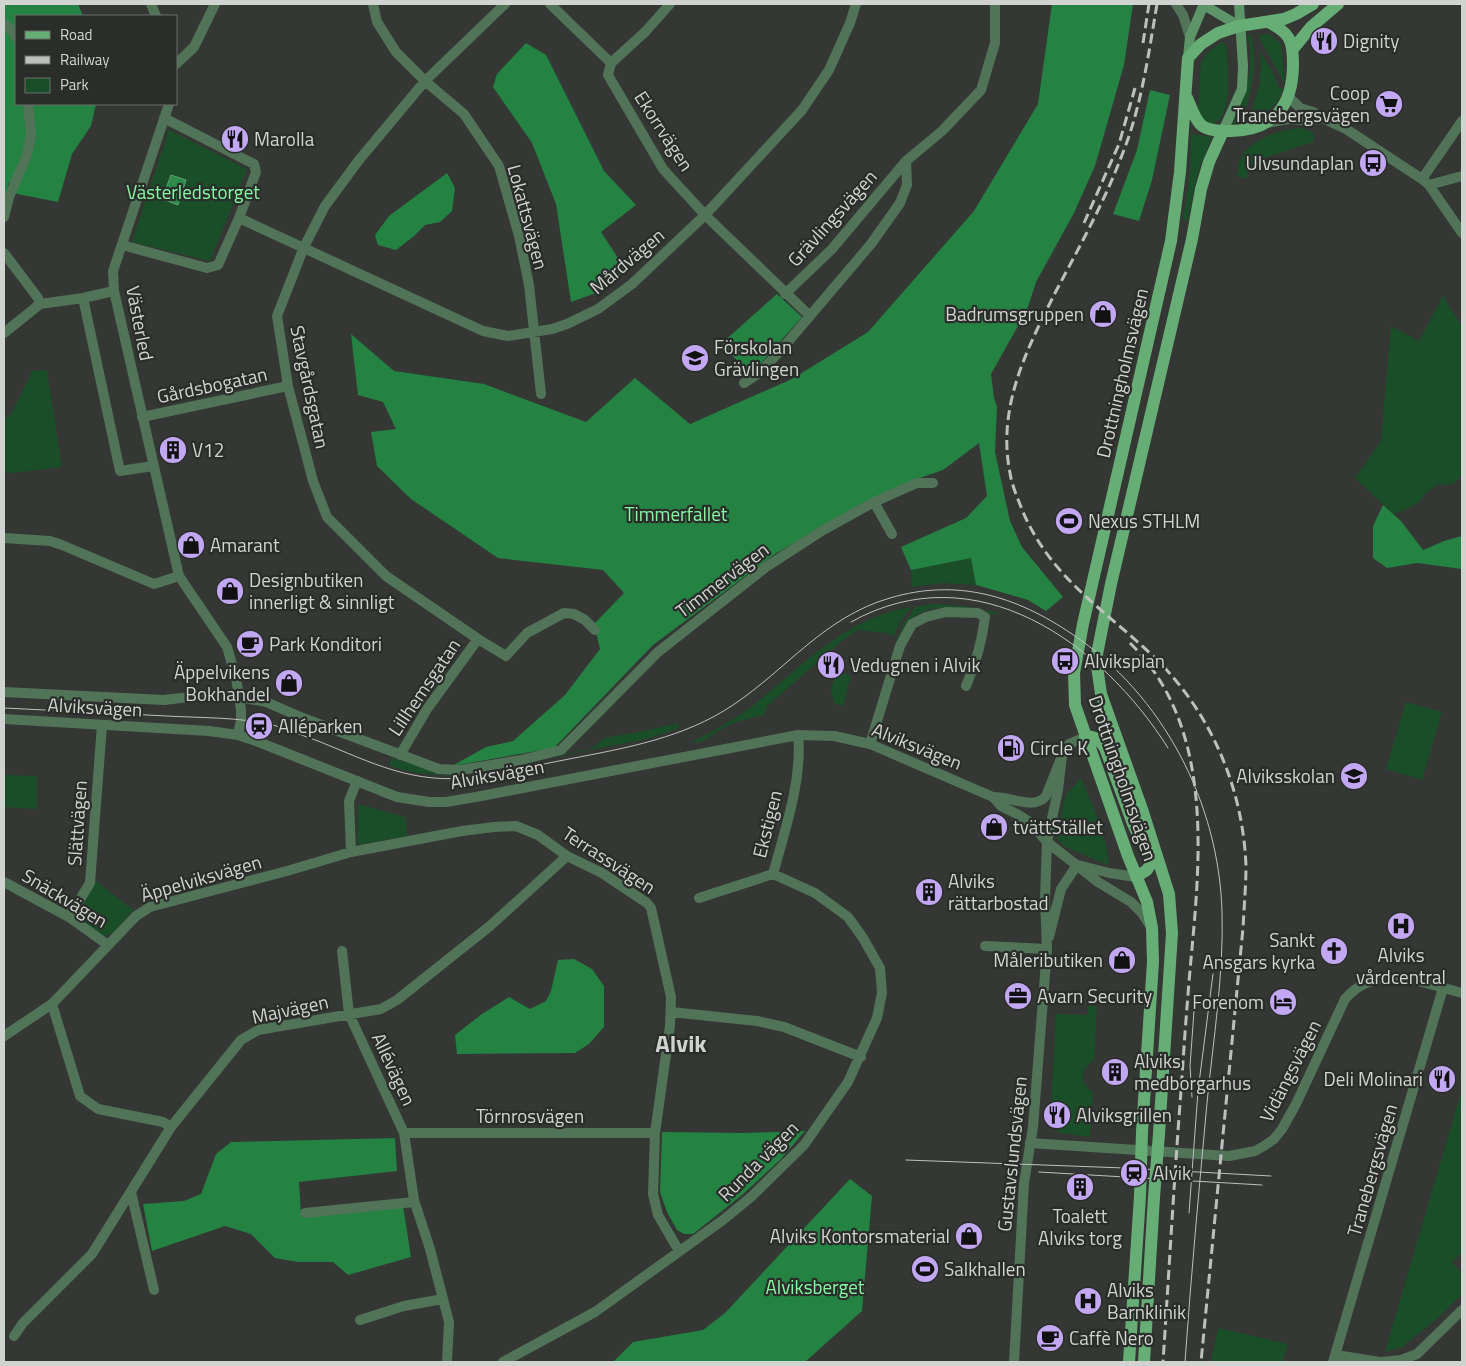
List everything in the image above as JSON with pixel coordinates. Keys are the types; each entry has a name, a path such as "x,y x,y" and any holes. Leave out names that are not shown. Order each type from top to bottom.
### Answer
{"main road":[{"path":"1240,26 1204,4 1194,24 1190,37 1186,95 1194,115 1205,128 1223,131 1246,130 1264,123 1275,116 1289,97 1292,86 1293,49 1286,33 1268,22"},
{"name":"Drottningholmsvägen","path":"1144,1362 1172,933 1169,894 1142,809 1101,694 1096,659 1111,584 1192,239 1201,189 1209,162 1242,89 1243,66 1239,4"},
{"path":"1188,58 1209,37 1218,33 1240,26 1268,22 1296,14 1313,4"},
{"path":"1293,49 1311,27 1338,4"},
{"name":"Drottningholmsvägen","path":"1130,1362 1153,962 1152,928 1147,902 1136,877 1075,705 1074,673 1083,624 1171,241 1180,172 1186,95"},
{"name":"Drottningholmsvägen","path":"1192,239 1223,149 1233,137 1246,130"},
{"path":"1085,737 1094,737 1100,740 1105,748 1139,837 1150,852 1156,855 1147,870 1136,877"}],"street":[{"path":"178,62 194,47 215,4"},
{"name":"Lokattsvägen","path":"373,4 377,22 396,52 464,114 498,166 519,236 529,285 541,394"},
{"name":"Stavgårdsgatan","path":"506,4 425,80 359,160 326,206 304,247 277,316 288,386 313,481 328,517 386,576 506,656 527,633 564,614 574,614 585,620 595,630"},
{"path":"550,4 611,63 645,32 670,4"},
{"name":"Mårdvägen","path":"239,218 483,331 508,336 567,324 598,309 632,284 705,215 802,110 829,70 850,23 856,4"},
{"name":"Grävlingsvägen","path":"810,316 785,294 832,249 906,161 942,131 982,90 995,42 995,4"},
{"path":"1176,4 1183,15 1190,37"},
{"path":"4,24 15,36"},
{"name":"Ekorrvägen","path":"611,63 608,75 663,169 705,215 744,251 785,294"},
{"path":"1289,97 1300,108 1313,112 1355,134 1426,182 1462,234"},
{"path":"4,217 9,197 27,155 31,135 28,105"},
{"name":"Västerled","path":"169,105 114,271 114,291 179,576 227,647 236,678 239,697 241,717 238,735"},
{"path":"122,245 207,268 218,265 239,218 256,172 254,164 164,118"},
{"path":"1264,123 1289,119 1310,121 1322,118"},
{"path":"1426,182 1462,121"},
{"name":"Grävlingsvägen","path":"744,383 759,373 871,244 900,203 907,185 906,161"},
{"path":"1426,182 1462,176"},
{"path":"4,253 38,298 40,304"},
{"path":"4,333 40,304 83,298 114,291"},
{"path":"83,298 120,471 153,466"},
{"name":"Gårdsbogatan","path":"142,417 288,386"},
{"name":"Timmervägen","path":"561,750 653,656 766,567 820,532 874,502 917,482 933,483"},
{"path":"874,502 892,534"},
{"path":"4,538 50,541 154,584 179,576"},
{"path":"870,744 900,646 912,624 926,617 946,612 978,613 985,617 976,662 966,686"},
{"name":"Lillhemsgatan","path":"400,755 427,709 478,639"},
{"name":"Alviksvägen","path":"4,692 164,700 215,694 239,697 266,702 303,718 439,769 461,770 521,760 561,750"},
{"name":"Alviksvägen","path":"4,719 209,731 238,735 397,797 421,801 446,802 798,735 834,736 870,744 993,797 1000,806 1018,814 1031,823 1047,842"},
{"name":"Slättvägen","path":"69,917 90,883 102,725"},
{"name":"Ekstigen","path":"698,898 773,874 791,805 798,768 798,735"},
{"path":"1085,737 1069,744 1062,756 1058,790 1047,842 1098,882 1131,902 1142,913 1152,928"},
{"name":"Alviksvägen","path":"993,797 1003,796 1028,803 1043,800 1050,788 1062,756"},
{"path":"351,852 349,800 357,781"},
{"name":"Terrassvägen","path":"351,852 462,831 516,826 538,835 567,856 602,873 647,903 651,908 671,997 671,1012 655,1133 653,1194 658,1215 679,1251"},
{"name":"Gustavslundsvägen","path":"1047,842 1045,913 1048,945"},
{"name":"Äppelviksvägen","path":"4,1036 52,1004 136,916 150,907 351,852"},
{"name":"Majvägen","path":"14,1336 23,1323 92,1254 171,1127 241,1040 258,1030 382,1009 397,1000 490,926 567,856"},
{"path":"1077,865 1136,877"},
{"name":"Gustavslundsvägen","path":"1014,1362 1024,1183 1030,1144 1048,945 1061,889 1077,865"},
{"name":"Runda vägen","path":"503,1362 595,1312 737,1209 798,1151 848,1082 861,1057 877,1018 882,993 880,968 863,938 848,917 815,893 773,874"},
{"name":"Snäckvägen","path":"4,882 69,917 108,945"},
{"path":"985,946 1048,945"},
{"name":"Allévägen","path":"342,951 349,1014 404,1133 414,1202 450,1322 448,1362"},
{"name":"Vidängsvägen","path":"1030,1144 1229,1156 1255,1151 1274,1139 1289,1118 1345,998 1352,991 1368,982 1387,977 1398,977 1462,993"},
{"name":"Tranebergsvägen","path":"1334,1359 1444,988"},
{"path":"52,1004 80,1096 98,1108 162,1122 171,1127"},
{"path":"671,1012 757,1021 784,1027 861,1057"},
{"name":"Törnrosvägen","path":"404,1133 655,1133"},
{"path":"131,1192 154,1290"},
{"path":"304,1213 414,1202"},
{"path":"360,1320 404,1306 443,1298"},
{"path":"1334,1359 1381,1362 1401,1360 1417,1354 1462,1310"}],"green space":[{"path":"4,4 78,4 83,15 15,15 15,105 96,105 91,126 72,154 58,202 17,194 9,182 4,200"},
{"name":"Timmerfallet","path":"1052,4 1133,4 1124,65 1095,166 1074,213 1036,282 1027,310 991,374 997,407 995,452 1010,521 1022,547 1063,597 1046,611 1028,600 976,585 971,558 911,570 901,547 966,518 987,496 979,443 943,470 871,499 775,554 653,645 554,748 452,766 486,747 513,741 565,695 600,649 594,624 624,593 603,570 498,558 411,499 377,466 371,432 396,429 383,402 358,395 351,334 394,371 484,384 586,422 635,378 690,424 792,379 868,332 974,211 1038,104"},
{"path":"1269,34 1281,44 1285,81 1283,81 1258,35"},
{"path":"1251,35 1254,69 1250,90 1242,123 1232,125 1248,82 1250,48 1248,36"},
{"path":"1223,41 1227,48 1227,100 1220,118 1214,124 1204,121 1198,111 1201,63 1207,53"},
{"path":"526,43 546,55 604,171 636,205 601,232 626,270 596,293 571,302 556,204 532,143 493,87 497,74"},
{"path":"1260,51 1273,72 1279,88 1283,88 1275,105 1250,121 1260,82"},
{"path":"1150,90 1170,95 1152,180 1139,221 1113,214 1137,150"},
{"path":"1298,128 1313,133 1313,142 1259,160 1252,165 1246,179 1237,176 1242,156 1252,145 1275,133"},
{"name":"Västerledstorget","path":"169,130 247,169 210,261 132,242"},
{"path":"1191,134 1212,137 1198,172 1187,221 1183,220 1190,173"},
{"path":"447,173 455,188 452,211 440,222 425,225 396,250 378,245 375,235 389,216"},
{"path":"777,294 802,317 755,370 748,374 722,343"},
{"path":"1443,296 1462,327 1462,472 1454,483 1447,485 1439,484 1427,492 1418,503 1393,514 1355,478 1381,441 1391,326 1419,341"},
{"path":"47,370 62,467 13,473 4,472 4,420 12,413 32,371"},
{"path":"1383,505 1401,521 1423,550 1462,536 1462,569 1417,563 1387,568 1373,558 1373,526"},
{"path":"971,558 976,585 943,583 912,587 911,570"},
{"path":"933,604 962,606 1001,613 990,615 988,612 957,607 924,611 907,623 896,642 903,624 913,612 914,607"},
{"path":"911,607 900,622 894,636 886,633 858,630 842,641 766,707 765,715 728,726 700,742 691,742 744,712 825,646 845,633 865,621"},
{"path":"837,671 851,676 843,706 834,703 831,690"},
{"path":"1406,702 1442,712 1422,780 1386,769"},
{"path":"678,723 679,728 647,739 467,774 427,774 389,765 392,758 435,771 475,770 591,749 604,738"},
{"path":"4,775 37,776 37,809 4,807"},
{"path":"1081,778 1103,831 1109,863 1107,865 1064,846 1056,834 1066,795"},
{"path":"358,804 405,817 407,836 357,845"},
{"path":"96,881 133,910 113,933 103,936 82,921 79,913"},
{"path":"574,959 592,969 604,986 604,1027 589,1044 575,1053 457,1054 455,1035 482,1014 509,997 530,1009 546,1001 551,991 558,960"},
{"path":"1088,1006 1097,1006 1094,1060 1086,1067 1083,1076 1085,1085 1093,1092 1090,1137 1060,1133 1053,1126 1068,1110 1062,1104 1056,1109 1051,1103 1056,1014 1088,1015"},
{"path":"1462,1089 1462,1252 1452,1262 1462,1274 1462,1294 1439,1317 1402,1347 1385,1352"},
{"path":"805,1131 780,1160 742,1195 693,1234 684,1234 677,1230 667,1212 660,1192 662,1132 745,1133"},
{"path":"395,1138 397,1171 299,1182 301,1215 403,1206 411,1257 348,1275 333,1262 298,1262 275,1258 251,1234 225,1226 152,1251 143,1204 184,1201 201,1194 216,1154 231,1142"},
{"name":"Alviksberget","path":"850,1179 872,1196 862,1311 805,1362 613,1362 633,1342 703,1330 725,1313"},
{"path":"1218,1328 1288,1344 1282,1362 1211,1362"}],"shaded area":[{"path":"171,175 186,180 178,205 162,199"}],"tram line":[{"path":"4,708 220,718 260,722 284,728 394,770 432,778 453,779 510,771 633,746 695,726 733,705 753,691 807,645 845,618 890,598 915,592 939,590 985,594 1007,601 1051,621 1072,634 1104,659 1133,688 1159,720 1180,755 1197,792 1210,831 1218,871 1222,912 1220,983 1192,1265 1185,1362"},
{"path":"851,622 898,603 944,597 989,603 1032,619 1072,644 1108,674 1141,710 1168,748"},
{"path":"1189,1213 1198,1091 1213,974"},
{"path":"1192,1097 1190,1066 1194,1011"},
{"path":"906,1160 1125,1168 1271,1176"},
{"path":"1039,1172 1262,1185"}],"railway":[{"path":"1143,43 1149,4"},
{"path":"1157,4 1139,103 1127,141 1089,229 1054,295 1024,359 1011,403 1007,426 1007,449 1014,488 1023,512 1035,535 1064,575 1154,657 1192,701 1220,752 1238,808 1246,866 1243,928 1201,1362"},
{"path":"1084,223 1119,144 1135,88"},
{"path":"1130,643 1157,676 1176,712 1188,751 1195,792 1198,834 1195,918 1178,1125 1163,1362"}],"place":[{"name":"Dignity","path":"1324,41"},
{"name":"Coop Tranebergsvägen","path":"1389,104"},
{"name":"Marolla","path":"235,139"},
{"name":"Ulvsundaplan","path":"1373,163"},
{"name":"Badrumsgruppen","path":"1103,314"},
{"name":"Förskolan Grävlingen","path":"695,358"},
{"name":"V12","path":"173,450"},
{"name":"Nexus STHLM","path":"1069,521"},
{"name":"Amarant","path":"191,545"},
{"name":"Designbutiken innerligt & sinnligt","path":"230,591"},
{"name":"Park Konditori","path":"250,644"},
{"name":"Alviksplan","path":"1065,661"},
{"name":"Vedugnen i Alvik","path":"831,665"},
{"name":"Äppelvikens Bokhandel","path":"289,683"},
{"name":"Alléparken","path":"259,726"},
{"name":"Circle K","path":"1011,748"},
{"name":"Alviksskolan","path":"1354,776"},
{"name":"tvättStället","path":"994,827"},
{"name":"Alviks rättarbostad","path":"929,892"},
{"name":"Alviks vårdcentral","path":"1401,926"},
{"name":"Sankt Ansgars kyrka","path":"1334,951"},
{"name":"Måleributiken","path":"1122,960"},
{"name":"Avarn Security","path":"1018,996"},
{"name":"Forenom","path":"1283,1002"},
{"name":"Alviks medborgarhus","path":"1115,1072"},
{"name":"Deli Molinari","path":"1442,1079"},
{"name":"Alviksgrillen","path":"1057,1115"},
{"name":"Alvik","path":"1134,1173"},
{"name":"Toalett Alviks torg","path":"1080,1187"},
{"name":"Alviks Kontorsmaterial","path":"969,1236"},
{"name":"Salkhallen","path":"925,1269"},
{"name":"Alviks Barnklinik","path":"1088,1301"},
{"name":"Caffè Nero","path":"1050,1338"}],"district":[{"name":"Alvik","path":"681,1044"}]}
